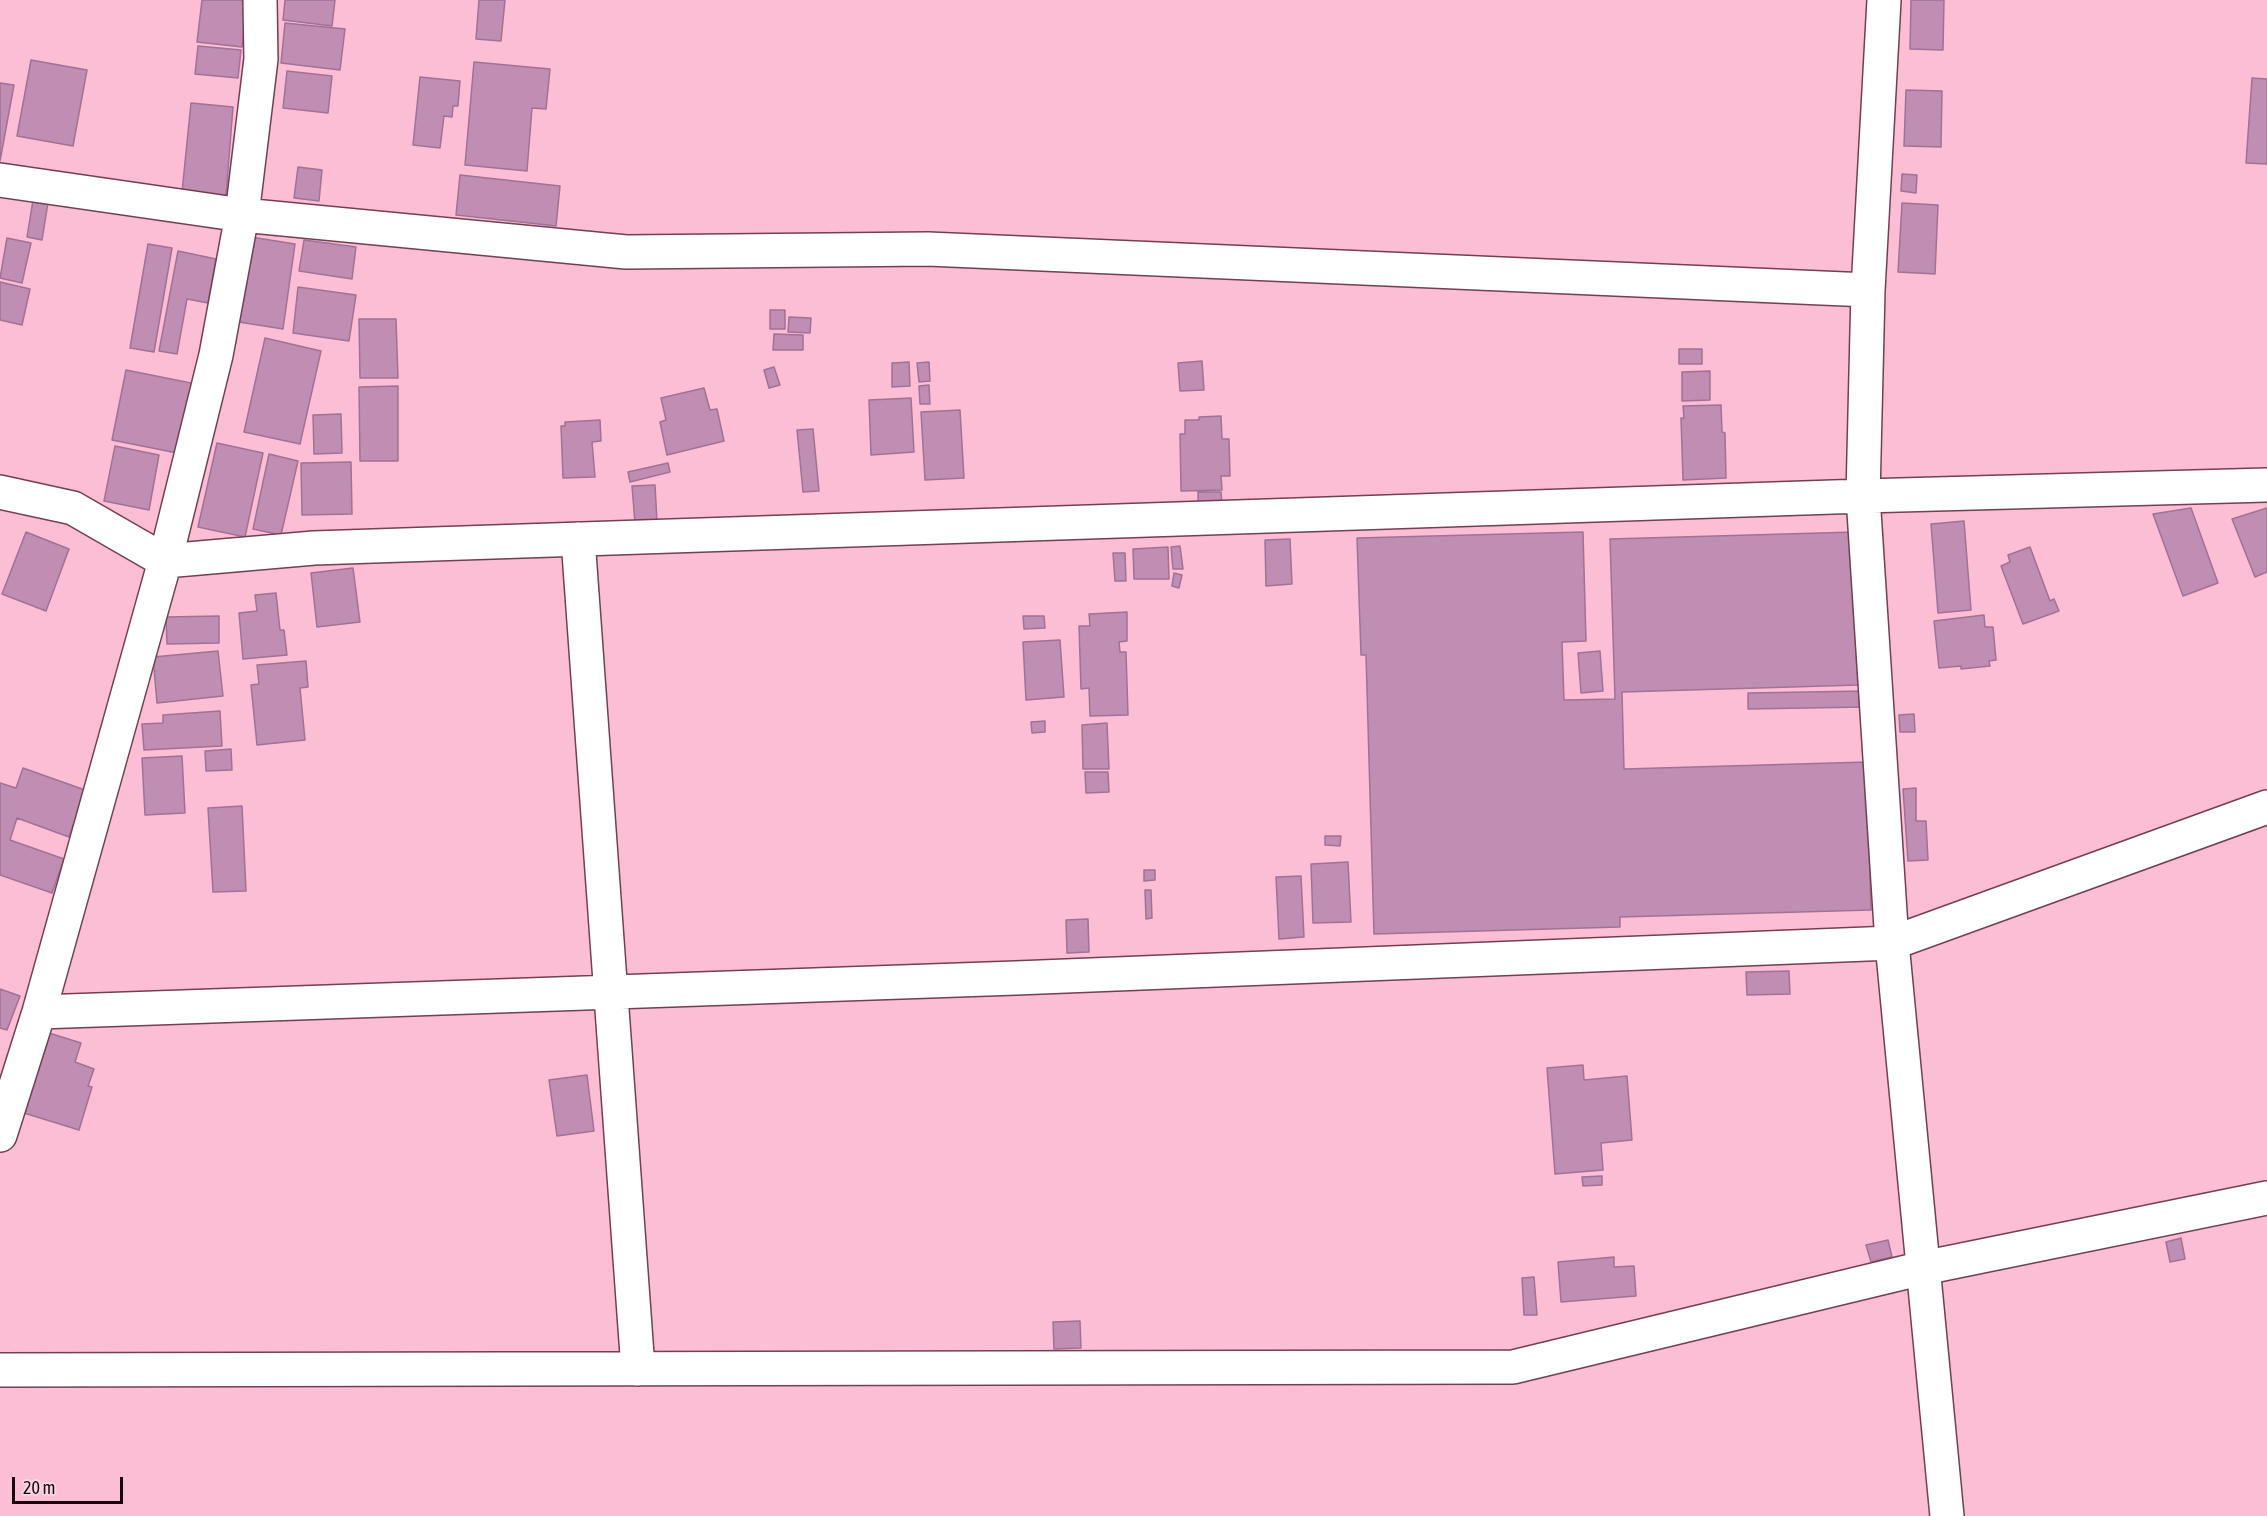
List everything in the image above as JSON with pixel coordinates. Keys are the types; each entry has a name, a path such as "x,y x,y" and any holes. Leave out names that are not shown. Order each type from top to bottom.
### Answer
{"street":[{"path":"0,1135 39,1012 165,561 216,355 242,215 261,59 260,0"},
{"path":"1884,0 1868,290 1863,496 1892,943 1947,1516"},
{"path":"0,180 242,215 626,252 928,249 1868,290"},
{"path":"0,492 73,508 165,561 314,548 1863,496 2267,485"},
{"path":"578,539 638,1369"},
{"path":"39,1012 1892,943 2267,807"},
{"path":"0,1370 1513,1367 1923,1268 2267,1198"}],"building":[{"path":"202,0 247,0 242,47 197,42"},
{"path":"285,0 335,0 332,26 283,20"},
{"path":"479,0 505,0 501,41 476,39"},
{"path":"1911,0 1944,0 1943,50 1910,49"},
{"path":"285,23 345,29 340,70 281,63"},
{"path":"198,46 241,50 238,78 195,74"},
{"path":"31,60 87,70 73,146 17,136"},
{"path":"474,62 550,69 546,109 532,108 527,171 465,165"},
{"path":"287,71 332,76 328,113 283,108"},
{"path":"420,77 460,81 458,106 453,106 452,117 444,116 440,148 413,145"},
{"path":"2252,78 2267,79 2267,164 2246,163"},
{"path":"0,83 14,85 0,161"},
{"path":"1906,90 1942,91 1941,147 1904,146"},
{"path":"191,103 233,107 226,196 182,192"},
{"path":"298,167 322,170 319,201 294,198"},
{"path":"1902,174 1917,175 1916,193 1901,191"},
{"path":"460,175 560,186 556,226 456,215"},
{"path":"33,200 48,203 42,240 27,237"},
{"path":"1902,203 1938,205 1935,274 1898,272"},
{"path":"251,237 295,244 283,329 239,322"},
{"path":"7,238 31,243 22,283 0,278"},
{"path":"304,240 356,247 352,279 299,271"},
{"path":"148,244 172,248 154,352 130,348"},
{"path":"178,251 216,259 208,303 187,299 177,354 159,351"},
{"path":"0,282 30,289 22,325 0,320"},
{"path":"298,287 356,295 349,341 293,333"},
{"path":"770,310 785,310 785,329 770,329"},
{"path":"789,317 811,318 810,333 788,332"},
{"path":"359,319 396,319 398,378 360,378"},
{"path":"774,334 803,335 803,350 773,350"},
{"path":"265,338 321,351 300,444 244,432"},
{"path":"1679,349 1702,349 1702,364 1679,364"},
{"path":"1202,361 1204,390 1180,391 1178,363"},
{"path":"909,362 910,386 892,387 892,363"},
{"path":"929,362 930,381 919,382 917,363"},
{"path":"774,367 780,385 769,388 764,370"},
{"path":"126,370 196,384 182,454 112,440"},
{"path":"1710,371 1710,400 1682,401 1682,372"},
{"path":"929,385 930,404 920,404 919,386"},
{"path":"398,386 398,461 360,461 359,387"},
{"path":"704,388 710,410 717,409 724,441 667,455 660,422 666,420 661,398"},
{"path":"911,398 914,452 871,455 869,400"},
{"path":"1721,405 1722,432 1725,433 1726,478 1683,480 1681,418 1684,418 1683,406"},
{"path":"960,410 964,478 925,480 921,412"},
{"path":"341,414 342,453 314,454 313,415"},
{"path":"1221,416 1222,439 1229,439 1230,476 1221,476 1222,490 1181,491 1180,434 1185,434 1185,420"},
{"path":"600,420 601,441 592,442 595,477 563,478 561,426 565,426 565,422"},
{"path":"813,429 819,491 803,492 797,430"},
{"path":"217,443 263,453 245,537 198,527"},
{"path":"115,446 159,455 149,510 104,501"},
{"path":"269,454 298,461 281,535 253,529"},
{"path":"351,462 352,514 302,515 301,463"},
{"path":"668,463 670,472 630,482 628,472"},
{"path":"655,485 657,522 635,523 632,486"},
{"path":"1198,492 1221,492 1222,504 1198,505"},
{"path":"2191,508 2218,583 2183,596 2153,514"},
{"path":"2267,508 2267,572 2255,577 2232,519"},
{"path":"1964,521 1971,610 1938,613 1931,524"},
{"path":"26,532 69,549 46,611 2,594"},
{"path":"1583,532 1586,641 1562,642 1564,700 1615,699 1610,539 1855,532 1859,685 1622,692 1624,769 1867,762 1871,910 1620,917 1620,927 1374,934 1366,655 1361,655 1357,538"},
{"path":"1290,539 1292,584 1266,586 1265,540"},
{"path":"1180,546 1183,569 1173,569 1171,547"},
{"path":"1168,547 1169,579 1134,579 1133,549"},
{"path":"2030,547 2050,601 2054,599 2059,611 2023,624 2001,566 2010,562 2008,555"},
{"path":"1113,553 1125,553 1126,581 1115,581"},
{"path":"353,568 360,622 317,627 311,573"},
{"path":"1174,573 1182,575 1179,588 1172,586"},
{"path":"276,593 280,630 284,630 287,655 243,659 239,613 257,611 255,595"},
{"path":"1127,612 1127,641 1119,642 1120,652 1126,652 1128,715 1090,716 1089,688 1081,689 1079,626 1090,626 1089,614"},
{"path":"1984,615 1985,627 1993,627 1996,660 1989,661 1990,666 1961,669 1961,666 1939,668 1934,621"},
{"path":"219,616 219,643 167,644 166,617"},
{"path":"1023,616 1044,616 1045,628 1024,629"},
{"path":"1060,640 1064,697 1026,700 1023,642"},
{"path":"218,651 223,696 157,703 153,657"},
{"path":"1600,651 1603,691 1581,693 1578,653"},
{"path":"306,661 308,687 300,688 305,740 257,745 251,685 259,684 257,665"},
{"path":"1864,691 1865,707 1748,709 1748,693"},
{"path":"220,711 222,746 144,750 142,724 163,723 163,715"},
{"path":"1914,714 1915,732 1900,732 1899,715"},
{"path":"1045,721 1045,732 1032,733 1031,722"},
{"path":"1107,723 1109,769 1083,769 1082,725"},
{"path":"231,749 232,770 206,771 205,751"},
{"path":"182,756 185,813 145,815 142,758"},
{"path":"23,768 85,790 69,837 17,818 10,840 64,859 52,893 0,875 0,783 16,788"},
{"path":"1085,772 1108,772 1109,792 1086,793"},
{"path":"1916,788 1916,821 1926,821 1928,860 1908,861 1903,789"},
{"path":"242,806 246,891 213,892 208,808"},
{"path":"1325,836 1341,836 1340,846 1325,845"},
{"path":"1348,862 1351,922 1313,923 1311,864"},
{"path":"1144,870 1155,870 1155,880 1144,881"},
{"path":"1301,876 1304,937 1279,939 1276,877"},
{"path":"1145,890 1151,890 1152,918 1146,919"},
{"path":"1088,919 1089,952 1067,953 1066,920"},
{"path":"1789,971 1790,994 1747,995 1746,972"},
{"path":"0,989 20,996 7,1030 0,1028"},
{"path":"49,1033 81,1043 75,1062 94,1069 88,1086 92,1087 79,1130 24,1113"},
{"path":"1583,1065 1584,1080 1627,1076 1632,1140 1601,1143 1603,1170 1555,1174 1547,1068"},
{"path":"587,1075 594,1131 557,1136 549,1080"},
{"path":"1602,1176 1602,1185 1583,1186 1582,1177"},
{"path":"2181,1238 2185,1259 2170,1262 2166,1242"},
{"path":"1888,1240 1892,1257 1871,1262 1866,1245"},
{"path":"1614,1257 1614,1267 1634,1266 1636,1296 1561,1302 1558,1262"},
{"path":"1534,1277 1537,1315 1524,1315 1522,1278"},
{"path":"1080,1321 1081,1348 1054,1349 1053,1322"}]}
